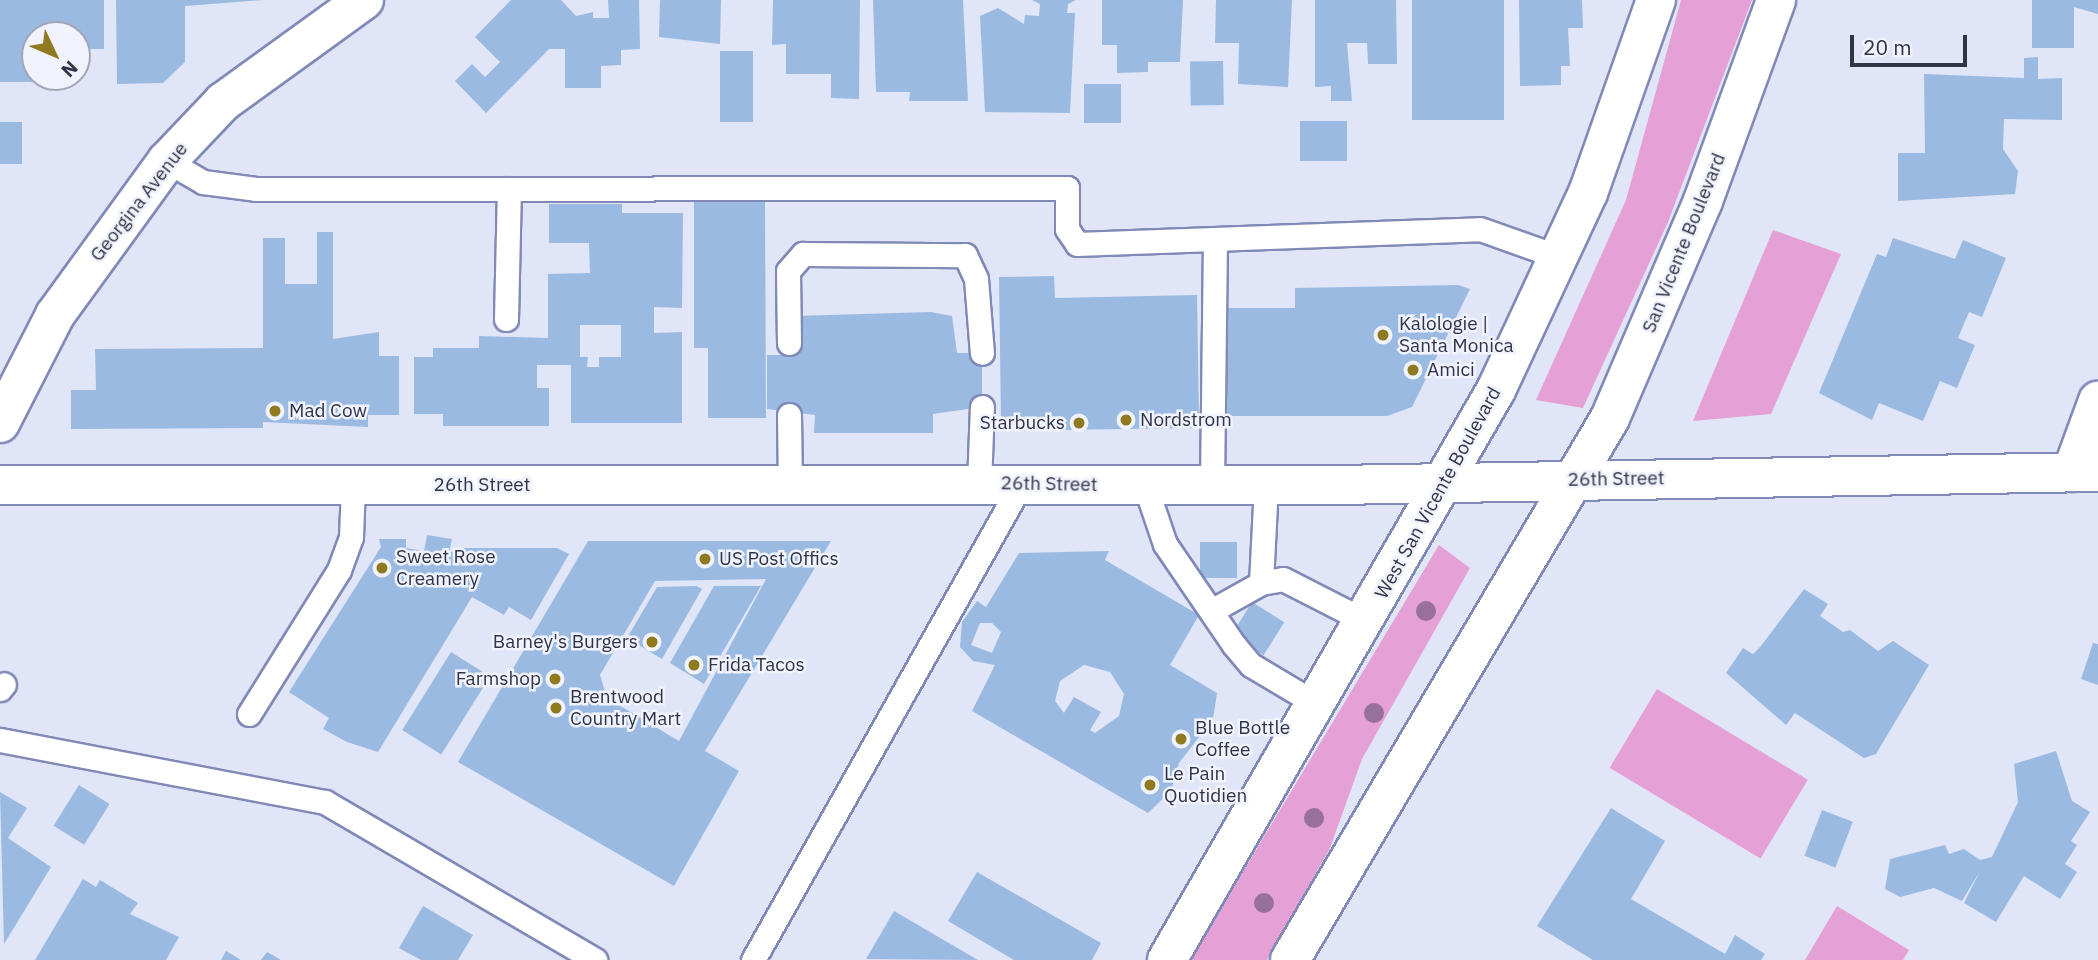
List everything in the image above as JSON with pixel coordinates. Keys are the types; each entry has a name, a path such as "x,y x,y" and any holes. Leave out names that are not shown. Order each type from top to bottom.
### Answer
{"street":[{"name":"Georgina Avenue","path":"0,423 55,315 167,161 223,102 364,0"},
{"name":"West San Vicente Boulevard","path":"1167,960 1367,622 1445,483 1559,257 1656,0"},
{"name":"San Vicente Boulevard","path":"1577,480 1703,201 1776,0"},
{"path":"2085,472 2098,401"},
{"name":"26th Street","path":"0,485 1212,485 2085,472"},
{"path":"1290,960 1577,480"}],"lane":[{"path":"167,161 203,182 256,189 1067,188 1067,229 1077,244 1480,229 1559,257"},
{"path":"506,319 509,189"},
{"path":"1212,485 1215,239"},
{"path":"789,343 788,271 803,254 965,255 976,279 982,354"},
{"path":"979,484 982,407"},
{"path":"789,415 790,483"},
{"path":"753,960 1021,484"},
{"path":"1261,583 1266,484"},
{"path":"249,714 312,605 338,570 351,537 353,485"},
{"path":"1145,485 1165,544 1251,665 1318,705"},
{"path":"1211,611 1261,583 1283,579 1306,586 1367,622"},
{"path":"0,740 325,802 596,960"}],"shaded area":[{"path":"1681,0 1752,0 1668,222 1583,408 1536,400 1626,200"},
{"path":"1773,230 1841,254 1771,414 1693,421"},
{"path":"1439,545 1470,568 1362,759 1330,848 1267,960 1190,960"},
{"path":"1657,689 1808,780 1760,859 1610,768"},
{"path":"1837,906 1909,950 1903,960 1805,960"}],"building":[{"path":"0,0 104,0 104,49 91,49 91,21 21,21 21,82 0,82"},
{"path":"116,0 263,0 185,6 185,62 163,83 117,84"},
{"path":"511,0 561,0 576,16 593,12 593,18 609,18 608,0 639,0 640,49 621,50 621,65 601,66 601,88 565,88 565,49 549,49 486,113 455,81 472,64 485,77 500,62 475,37"},
{"path":"660,0 721,0 720,44 659,37"},
{"path":"773,0 860,0 859,99 831,98 831,74 786,74 786,44 772,45"},
{"path":"873,0 963,0 968,101 909,101 910,92 876,92"},
{"path":"1032,0 1076,0 1068,4 1067,13 1075,13 1070,113 985,112 980,16 998,8 1024,24 1025,15 1039,16 1040,4"},
{"path":"1102,0 1183,0 1180,62 1148,62 1148,72 1117,73 1117,45 1102,45"},
{"path":"1216,0 1292,0 1288,87 1238,84 1239,43 1215,43"},
{"path":"1315,0 1396,0 1397,64 1368,64 1367,43 1347,43 1352,101 1331,101 1331,86 1315,87"},
{"path":"1412,0 1504,0 1504,120 1412,120"},
{"path":"1519,0 1582,0 1583,28 1568,28 1570,66 1561,66 1561,85 1520,86"},
{"path":"2032,0 2098,0 2098,14 2074,7 2074,48 2032,48"},
{"path":"720,51 753,51 753,122 720,122"},
{"path":"2038,57 2038,79 2062,78 2062,120 2004,119 2003,149 2018,171 2015,194 1898,201 1898,153 1925,153 1924,74 2024,78 2024,58"},
{"path":"1223,61 1224,105 1191,106 1190,62"},
{"path":"1084,84 1121,84 1121,123 1084,123"},
{"path":"1300,121 1347,121 1347,161 1300,161"},
{"path":"0,122 22,122 22,164 0,164"},
{"path":"694,202 765,202 766,418 708,418 708,348 694,348"},
{"path":"549,204 622,204 622,213 683,213 682,308 654,307 654,333 682,332 682,423 571,423 571,365 537,365 537,388 549,388 549,426 443,426 443,414 414,414 414,357 433,357 433,348 479,348 479,336 548,338 548,274 590,273 589,243 549,243","holes":["580,325 621,325 621,357 599,357 599,367 587,367 588,357 580,357"]},
{"path":"317,232 333,232 333,339 379,332 379,356 399,356 399,415 368,415 368,427 263,422 263,428 71,429 71,390 96,390 95,349 263,348 263,238 285,238 285,284 317,284"},
{"path":"1893,238 1955,259 1963,240 2006,258 1982,317 1969,312 1958,338 1975,345 1957,388 1940,381 1923,421 1879,403 1872,420 1819,393 1877,254 1886,257"},
{"path":"1054,276 1055,298 1197,295 1199,418 1193,418 1193,428 1056,430 1056,420 1001,421 999,277"},
{"path":"1458,285 1470,289 1412,407 1387,416 1224,416 1226,308 1295,308 1295,288"},
{"path":"931,312 952,316 957,353 982,353 982,407 933,414 933,433 814,433 815,415 767,409 767,355 789,355 795,316"},
{"path":"427,535 452,539 449,553 461,548 557,548 569,554 531,620 509,607 504,615 472,597 378,752 347,742 323,729 329,718 289,692 381,547 379,539 406,539 406,548 424,551"},
{"name":"Brentwood Country Mart","path":"588,541 831,541 705,751 739,771 674,886 458,762","holes":["766,579 679,741 607,698 600,675 655,581"]},
{"path":"1200,542 1237,542 1237,578 1200,578"},
{"path":"1109,551 1105,560 1199,615 1170,665 1217,693 1213,719 1179,763 1171,791 1148,813 972,711 995,665 973,661 960,647 962,622 977,601 986,607 1019,553","holes":["980,623 992,623 1001,632 992,653 971,645","1084,665 1110,672 1124,694 1119,716 1095,733 1090,730 1101,712 1074,697 1064,713 1055,701 1060,681"]},
{"name":"Brentwood Country Mart","path":"696,586 702,589 662,659 627,638 657,587"},
{"name":"Brentwood Country Mart","path":"714,586 761,586 704,684 670,663"},
{"path":"1804,589 1828,604 1820,616 1843,632 1850,630 1878,651 1893,641 1929,665 1876,754 1864,758 1795,713 1786,725 1726,673 1743,648 1753,654 1761,646"},
{"path":"1252,602 1284,622 1264,655 1231,635"},
{"path":"2093,643 2098,644 2098,685 2081,679"},
{"path":"451,652 490,676 441,754 402,730"},
{"path":"2056,751 2072,801 2090,812 2071,841 2077,845 2065,864 2077,872 2060,899 2024,876 1996,922 1964,903 1980,871 1962,901 1934,888 1900,897 1885,889 1890,859 1945,845 1949,854 1964,849 1980,860 1992,857 2018,802 2014,764"},
{"path":"79,785 110,804 84,845 54,826"},
{"path":"0,792 27,808 8,838 51,867 4,944"},
{"path":"1611,808 1665,841 1631,899 1725,954 1735,935 1765,954 1761,960 1593,960 1537,926"},
{"path":"1822,810 1853,822 1835,868 1804,856"},
{"path":"977,872 1101,943 1092,960 1014,960 948,921"},
{"path":"83,879 96,887 100,880 138,903 130,914 179,937 166,960 35,960"},
{"path":"423,906 473,935 458,960 421,960 399,948"},
{"path":"894,911 978,960 866,959"},
{"path":"226,951 241,960 221,960"},
{"path":"267,952 281,960 261,960"}],"place":[{"name":"Kalologie | Santa Monica","path":"1383,335"},
{"name":"Amici","path":"1413,370"},
{"name":"Mad Cow","path":"275,411"},
{"name":"Nordstrom","path":"1126,420"},
{"name":"Starbucks","path":"1079,423"},
{"name":"US Post Offics","path":"705,559"},
{"name":"Sweet Rose Creamery","path":"382,568"},
{"name":"Barney's Burgers","path":"652,642"},
{"name":"Frida Tacos","path":"694,665"},
{"name":"Farmshop","path":"555,679"},
{"name":"Brentwood Country Mart","path":"556,708"},
{"name":"Blue Bottle Coffee","path":"1181,739"},
{"name":"Le Pain Quotidien","path":"1150,785"}]}
